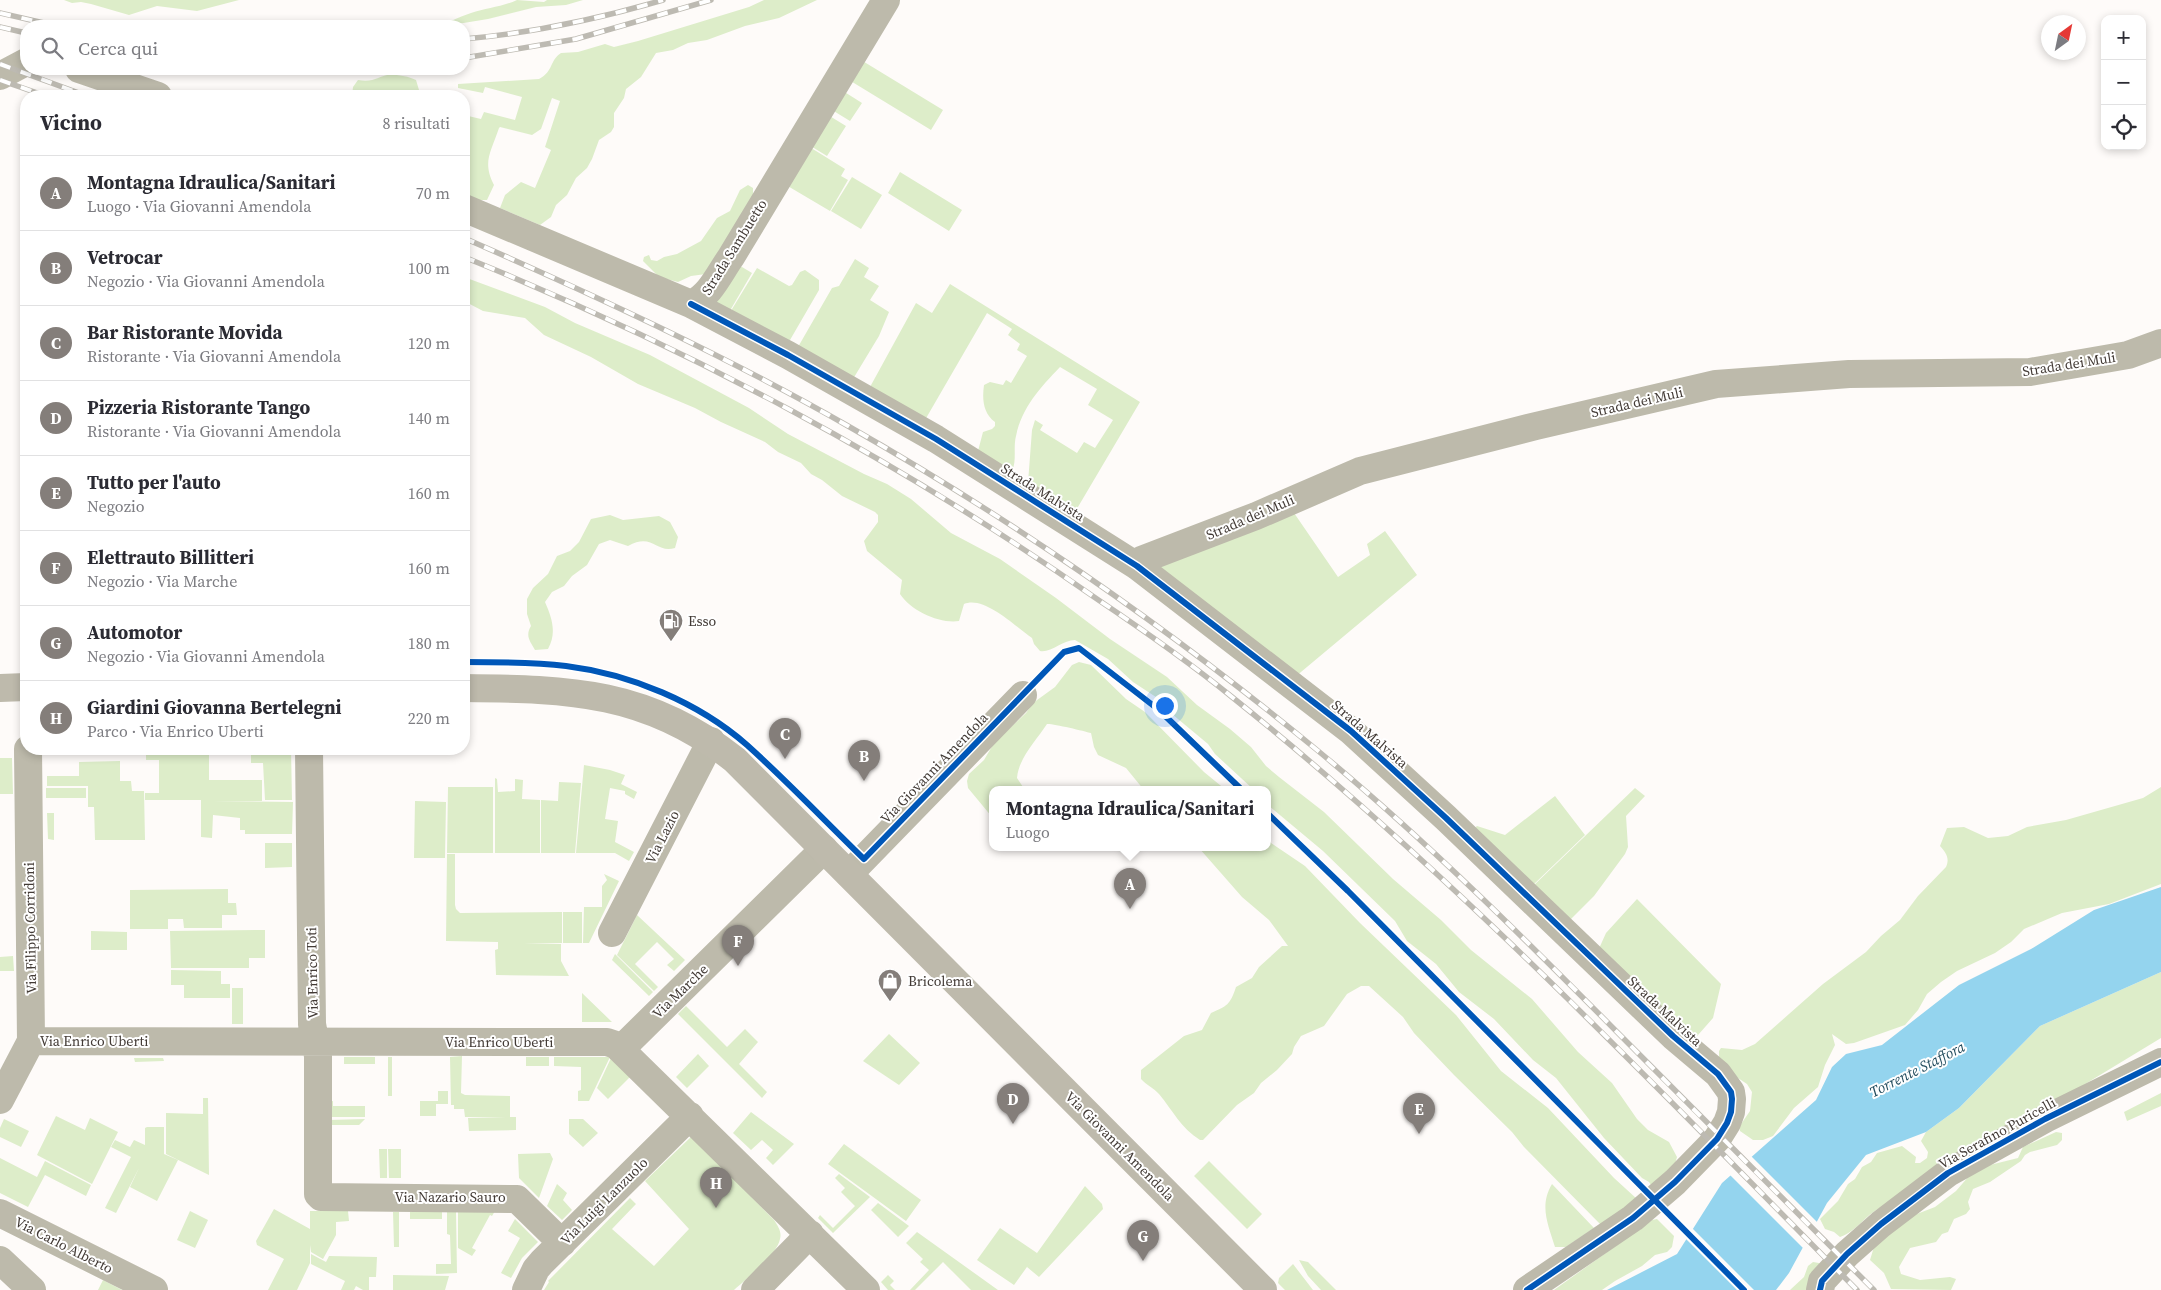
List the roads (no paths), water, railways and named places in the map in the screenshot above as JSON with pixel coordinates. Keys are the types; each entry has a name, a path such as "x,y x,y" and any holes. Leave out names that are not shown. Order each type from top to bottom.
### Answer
{"main road":[{"path":"0,688 20,687"},
{"name":"Via Giovanni Amendola","path":"470,688 562,691 612,699 671,719 711,741 735,760 1264,1290"}],"street":[{"name":"Strada Sambuetto","path":"470,210 584,257 691,304 706,295 731,257 886,0"},
{"path":"0,76 20,65"},
{"path":"96,75 140,90"},
{"name":"Strada Malvista","path":"691,304 788,355 928,434 1137,566 1351,731 1446,818 1673,1036 1718,1074 1731,1092 1731,1112 1727,1123 1717,1139 1675,1182 1614,1233 1526,1290"},
{"name":"Strada dei Muli","path":"1137,566 1141,560 1256,516 1360,471 1527,428 1716,384 1849,374 2030,372 2128,355 2161,343"},
{"name":"Via Giovanni Amendola","path":"848,874 1023,695"},
{"name":"Via Lazio","path":"612,933 711,741"},
{"name":"Via Filippo Corridoni","path":"0,1100 31,1041 28,755"},
{"name":"Via Enrico Toti","path":"309,755 312,1024 318,1056 318,1194 321,1196"},
{"name":"Via Marche","path":"622,1048 824,849"},
{"name":"Via Enrico Uberti","path":"31,1041 606,1042 616,1044 622,1048"},
{"path":"622,1048 866,1290"},
{"name":"Via Serafino Puricelli","path":"1820,1290 1822,1281 1847,1254 1880,1224 1948,1173 2045,1119 2161,1062"},
{"name":"Via Luigi Lanzuolo","path":"526,1290 536,1270 690,1116"},
{"name":"Via Nazario Sauro","path":"321,1196 517,1199 562,1243"},
{"name":"Via Carlo Alberto","path":"0,1213 154,1290"},
{"path":"754,1290 810,1234"},
{"path":"0,1260 32,1290"}],"water":[{"name":"Torrente Staffora","path":"2161,887 2161,972 2040,1026 1959,1108 1926,1132 1866,1155 1827,1203 1789,1273 1776,1290 1607,1290 1677,1254 1722,1183 1816,1100 1832,1067 1846,1054 1882,1045 1959,985 2031,949 2094,910"}],"railway":[{"path":"470,38 564,24 663,0"},
{"path":"470,57 576,39 711,0"},
{"path":"0,13 31,20"},
{"path":"0,27 20,32"},
{"path":"0,64 20,71"},
{"path":"30,75 71,90"},
{"path":"0,80 29,90"},
{"path":"470,241 561,281 706,350 848,426 970,499 1148,619 1317,750 1435,854 1548,963 1874,1290"},
{"path":"470,260 548,292 630,330 790,410 946,499 1022,548 1183,659 1315,766 1475,910 1630,1060 1857,1290"}],"place":[{"name":"Esso","path":"671,642"},
{"name":"Bar Ristorante Movida","path":"785,759"},
{"name":"Vetrocar","path":"864,781"},
{"name":"Montagna Idraulica/Sanitari","path":"1130,909"},
{"name":"Elettrauto Billitteri","path":"738,966"},
{"name":"Bricolema","path":"890,1002"},
{"name":"Pizzeria Ristorante Tango","path":"1013,1124"},
{"name":"Tutto per l'auto","path":"1419,1134"},
{"name":"Giardini Giovanna Bertelegni","path":"716,1208"},
{"name":"Automotor","path":"1143,1261"}]}
